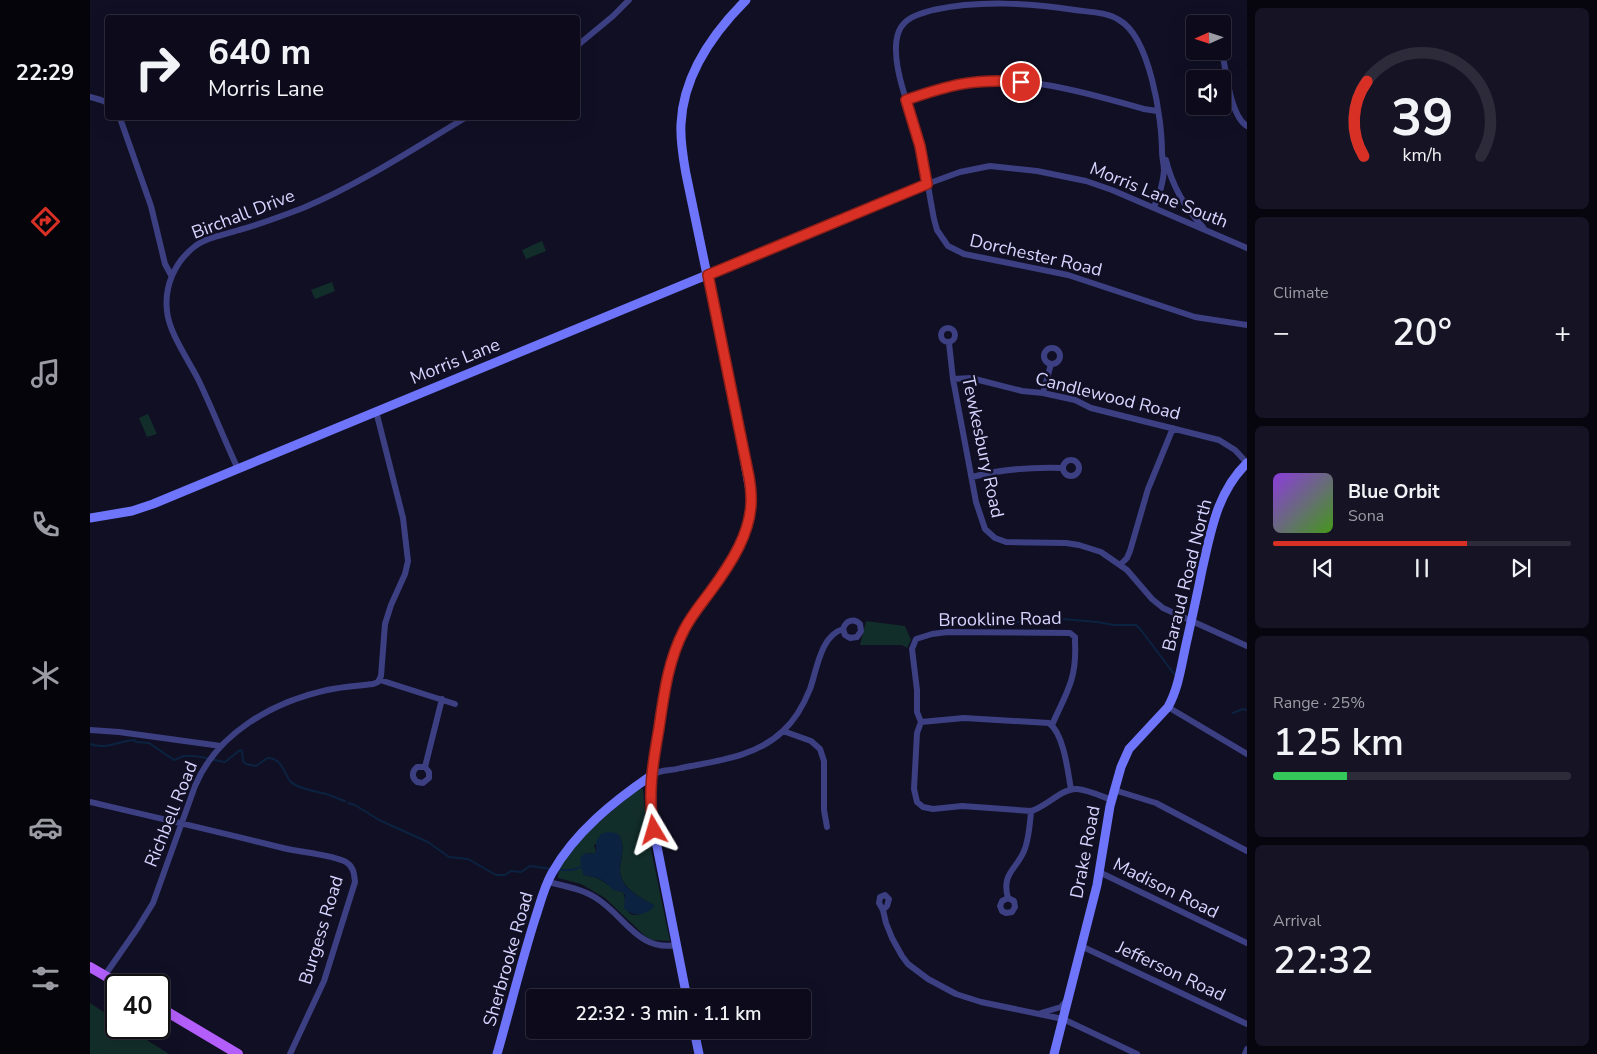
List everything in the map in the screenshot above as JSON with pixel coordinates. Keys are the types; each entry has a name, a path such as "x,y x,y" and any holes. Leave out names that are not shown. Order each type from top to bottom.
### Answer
{"main road":[{"path":"90,967 105,976"},
{"path":"170,1014 238,1054"}],"street":[{"path":"580,42 613,16 629,0"},
{"path":"685,989 652,821 650,803 652,775 665,688 672,658 685,628 732,560 746,529 752,496 683,157 681,136 682,112 689,83 708,45 732,14 746,0"},
{"name":"Dorchester Road","path":"1157,111 1155,88 1139,41 1126,24 1114,17 1016,2 968,3 913,16 907,20 899,31 898,63 906,100 920,146 937,230 948,246 958,252 1060,273 1195,317 1247,325"},
{"path":"1224,60 1235,110 1242,123 1247,126"},
{"path":"906,100 942,87 968,82 1006,81 1036,83 1065,88 1157,111 1162,138 1164,171 1159,196 1154,207"},
{"path":"90,97 105,102"},
{"path":"121,120 151,206 165,264 171,275"},
{"name":"Birchall Drive","path":"238,468 198,379 169,323 166,302 171,275 194,247 210,239 267,222 320,200 462,120"},
{"path":"1162,147 1168,168 1183,201 1195,219 1206,230"},
{"name":"Morris Lane South","path":"829,225 927,184 960,172 990,166 1037,171 1086,181 1154,207 1247,248"},
{"name":"Morris Lane","path":"90,518 143,508 829,225"},
{"name":"Tewkesbury Road","path":"949,342 953,380 972,477 985,529 994,538 1006,542 1079,545 1101,552 1120,564 1158,605 1170,613 1247,646"},
{"path":"1043,393 1051,364"},
{"name":"Candlewood Road","path":"953,380 971,378 1075,400 1091,408 1219,440 1235,450 1247,463"},
{"path":"376,411 402,518 408,561 405,574 385,624 383,671 380,680 455,704"},
{"path":"1120,564 1130,551 1148,489 1172,428"},
{"name":"Baraud Road North","path":"1180,672 1214,516 1225,491 1237,473 1247,463"},
{"path":"972,477 1006,469 1063,468"},
{"name":"Sherbrooke Road","path":"497,1054 524,954 552,874 565,853 589,825 627,793 658,771 741,755 753,751 783,731 804,702 829,639 837,630 843,628"},
{"name":"Brookline Road","path":"921,722 917,712 917,690 912,649 916,639 948,632 1070,633 1075,637 1074,673 1068,693 1052,725"},
{"name":"Drake Road","path":"1054,1054 1099,872 1113,795 1121,767 1129,749 1139,736 1168,707 1177,687 1180,672"},
{"name":"Richbell Road","path":"106,974 153,903 201,771 221,746 248,724 275,708 325,691 373,684 380,680"},
{"path":"425,767 442,699"},
{"path":"1168,707 1247,754"},
{"path":"1072,790 1068,763 1052,725 1044,722 964,718 921,722 917,733 914,789 917,802 923,807 933,809 962,806 1031,811 1072,790 1080,790 1156,803 1247,851"},
{"path":"90,730 144,735 221,746"},
{"path":"783,731 811,740 820,749 824,761 824,810 827,827"},
{"path":"90,802 181,823"},
{"path":"1008,898 1006,891 1009,872 1024,852 1031,811"},
{"name":"Burgess Road","path":"181,823 286,849 336,859 348,863 353,869 354,882 324,981 290,1054"},
{"name":"Madison Road","path":"1099,872 1247,943"},
{"path":"552,874 573,888 596,898 647,942 664,946 676,944"},
{"path":"884,910 886,923 902,956 908,964 928,979 956,994 981,1002 1063,1019 1137,1054"},
{"name":"Jefferson Road","path":"1081,946 1247,1024"},
{"path":"1040,1014 1061,1007 1068,1000"},
{"path":"696,1039 699,1054"},
{"path":"1244,1054 1247,1049"}],"green space":[{"path":"542,241 546,251 526,259 522,250"},
{"path":"332,282 335,291 315,299 311,290"},
{"path":"148,414 157,434 147,437 139,418"},
{"path":"866,621 905,626 911,640 907,648 902,645 860,645"},
{"path":"639,789 643,789 647,830 670,941 652,940 645,936 605,898 581,884 558,878 561,867 579,842 591,829","holes":["618,834 622,842 620,869 623,881 631,891 654,905 646,912 640,914 635,915 628,912 623,892 614,889 597,878 583,875 588,853 594,854 596,852 594,845"]},
{"path":"90,1003 105,1013 105,1039 145,1039 169,1054 90,1054"}],"water":[{"path":"607,832 617,833 621,838 620,870 623,882 641,898 654,905 647,912 631,913 624,908 625,895 623,892 613,889 598,878 583,875 580,858 585,853 594,854 598,838 601,834"}],"waterway":[{"path":"993,624 1062,619 1114,625 1136,625 1174,674"},
{"path":"1233,713 1243,709 1247,710"},
{"path":"90,744 107,746 134,740 136,742 149,743 174,760 182,756 200,756 225,762 240,750 242,751 243,761 246,764 256,766 267,758 273,759 280,764 293,784 345,801"},
{"path":"348,803 355,805 379,820 428,842 449,857 468,859 496,875 505,875 511,871 521,872 530,866 552,869"},
{"path":"557,870 572,870 581,867"}],"route":[{"path":"654,830 650,803 652,775 668,671 685,628 732,560 746,529 752,496 708,275 927,184 920,146 906,100 942,87 968,82 1021,82"}]}
